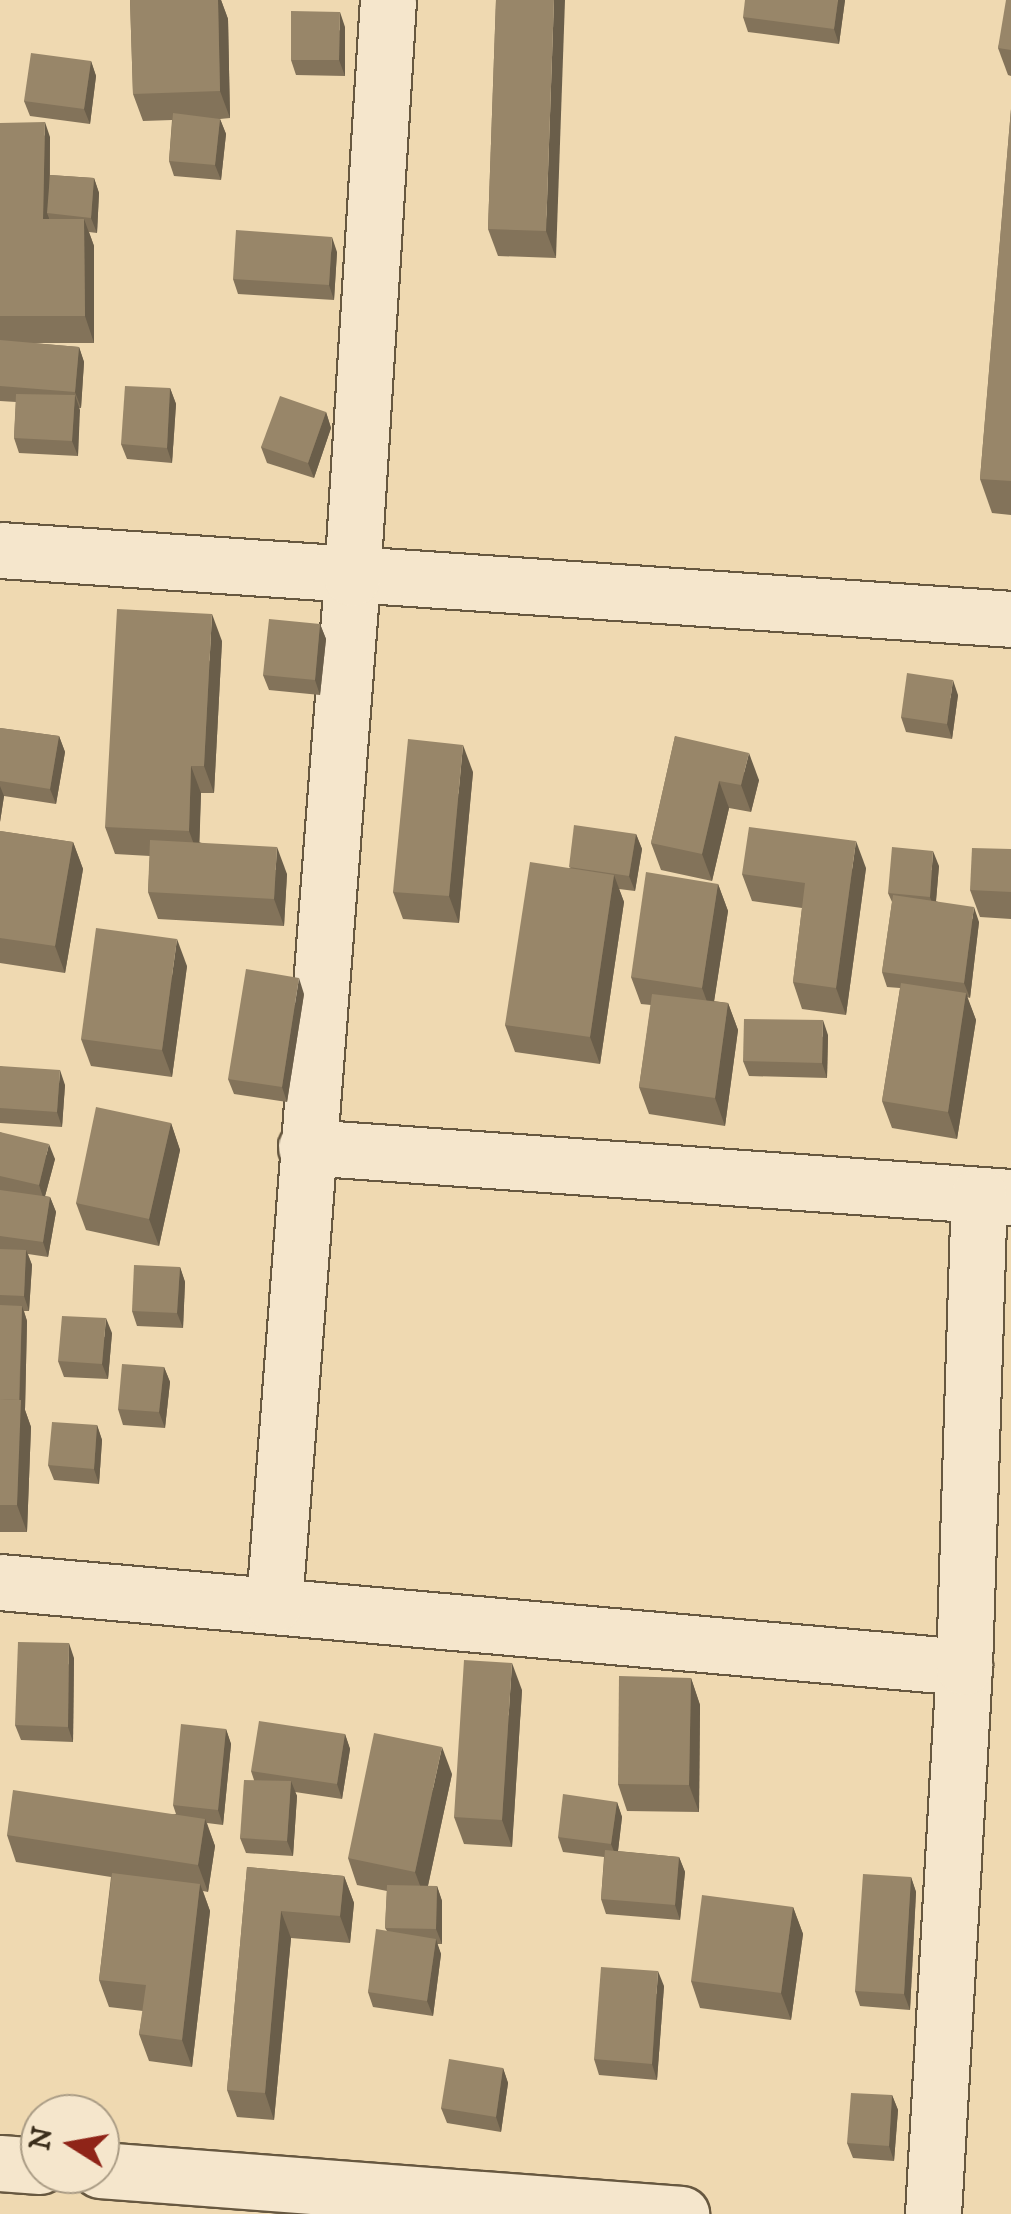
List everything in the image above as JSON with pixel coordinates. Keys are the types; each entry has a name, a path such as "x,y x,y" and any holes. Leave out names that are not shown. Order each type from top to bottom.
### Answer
{"street":[{"path":"274,1604 352,578 388,0"},
{"path":"0,550 352,578 1011,619"},
{"path":"306,1147 995,1196 932,2214"},
{"path":"0,1582 964,1667"},
{"path":"120,2174 260,2198 682,2214"}],"building":[{"path":"130,0 218,0 220,91 133,94"},
{"path":"496,0 554,0 546,231 488,229"},
{"path":"745,0 838,0 834,29 743,17"},
{"path":"1006,0 1011,0 1011,50 998,48"},
{"path":"291,11 340,12 339,60 291,60"},
{"path":"31,53 91,61 84,109 24,101"},
{"path":"1011,109 1011,481 980,479"},
{"path":"173,113 220,119 215,165 169,161"},
{"path":"45,122 43,219 0,219 0,123"},
{"path":"50,175 94,178 91,218 47,213"},
{"path":"0,219 84,219 85,316 0,316"},
{"path":"236,230 332,237 329,285 233,279"},
{"path":"0,340 79,347 75,392 0,386"},
{"path":"125,386 170,388 167,448 121,444"},
{"path":"16,394 75,395 72,441 14,438"},
{"path":"280,396 326,412 308,463 261,447"},
{"path":"117,609 212,614 204,766 191,766 189,831 105,827"},
{"path":"269,619 320,624 315,680 263,675"},
{"path":"907,673 953,680 947,724 901,717"},
{"path":"0,728 59,736 50,789 0,781"},
{"path":"675,736 749,753 741,785 719,781 702,854 651,843"},
{"path":"408,739 463,745 449,896 393,892"},
{"path":"574,825 636,834 629,876 569,867"},
{"path":"749,827 856,841 836,988 793,982 805,883 742,874"},
{"path":"0,831 73,842 55,946 0,938"},
{"path":"150,840 277,847 274,899 148,892"},
{"path":"892,847 933,851 930,897 888,893"},
{"path":"972,848 1011,849 1011,892 970,890"},
{"path":"530,862 614,875 590,1037 505,1025"},
{"path":"646,872 718,884 702,988 631,977"},
{"path":"893,895 974,907 964,983 882,972"},
{"path":"96,928 177,939 162,1050 81,1039"},
{"path":"246,969 299,978 282,1087 228,1079"},
{"path":"901,983 966,993 948,1112 882,1101"},
{"path":"652,994 728,1003 715,1098 639,1087"},
{"path":"744,1019 823,1020 822,1063 743,1061"},
{"path":"0,1066 60,1070 57,1112 0,1108"},
{"path":"96,1107 171,1123 149,1219 76,1203"},
{"path":"0,1132 49,1144 39,1185 0,1176"},
{"path":"0,1190 50,1197 43,1242 0,1236"},
{"path":"0,1249 26,1250 24,1296 0,1295"},
{"path":"134,1265 180,1267 177,1313 132,1311"},
{"path":"0,1305 22,1306 19,1400 0,1399"},
{"path":"62,1316 106,1318 102,1364 58,1361"},
{"path":"122,1364 164,1367 159,1412 118,1409"},
{"path":"0,1399 21,1400 17,1505 0,1505"},
{"path":"52,1422 97,1425 94,1469 48,1465"},
{"path":"18,1642 69,1643 68,1727 15,1725"},
{"path":"464,1660 512,1663 502,1820 454,1817"},
{"path":"619,1676 691,1678 689,1785 618,1784"},
{"path":"259,1721 345,1734 337,1784 251,1771"},
{"path":"181,1724 226,1729 218,1810 173,1805"},
{"path":"374,1733 442,1747 415,1872 348,1858"},
{"path":"244,1780 291,1781 287,1841 240,1838"},
{"path":"13,1790 205,1819 198,1865 7,1835"},
{"path":"563,1794 617,1802 611,1844 558,1837"},
{"path":"605,1850 679,1857 675,1905 601,1899"},
{"path":"247,1867 344,1876 340,1916 281,1911 265,2093 227,2090"},
{"path":"112,1873 200,1884 182,2040 139,2034 146,1985 99,1980"},
{"path":"863,1874 911,1877 904,1994 855,1991"},
{"path":"387,1885 437,1886 436,1929 385,1928"},
{"path":"702,1895 793,1907 781,1993 691,1981"},
{"path":"376,1929 436,1939 427,2001 368,1992"},
{"path":"601,1967 658,1971 652,2064 594,2059"},
{"path":"449,2059 503,2068 496,2117 441,2108"},
{"path":"851,2093 892,2095 889,2146 847,2143"}]}
